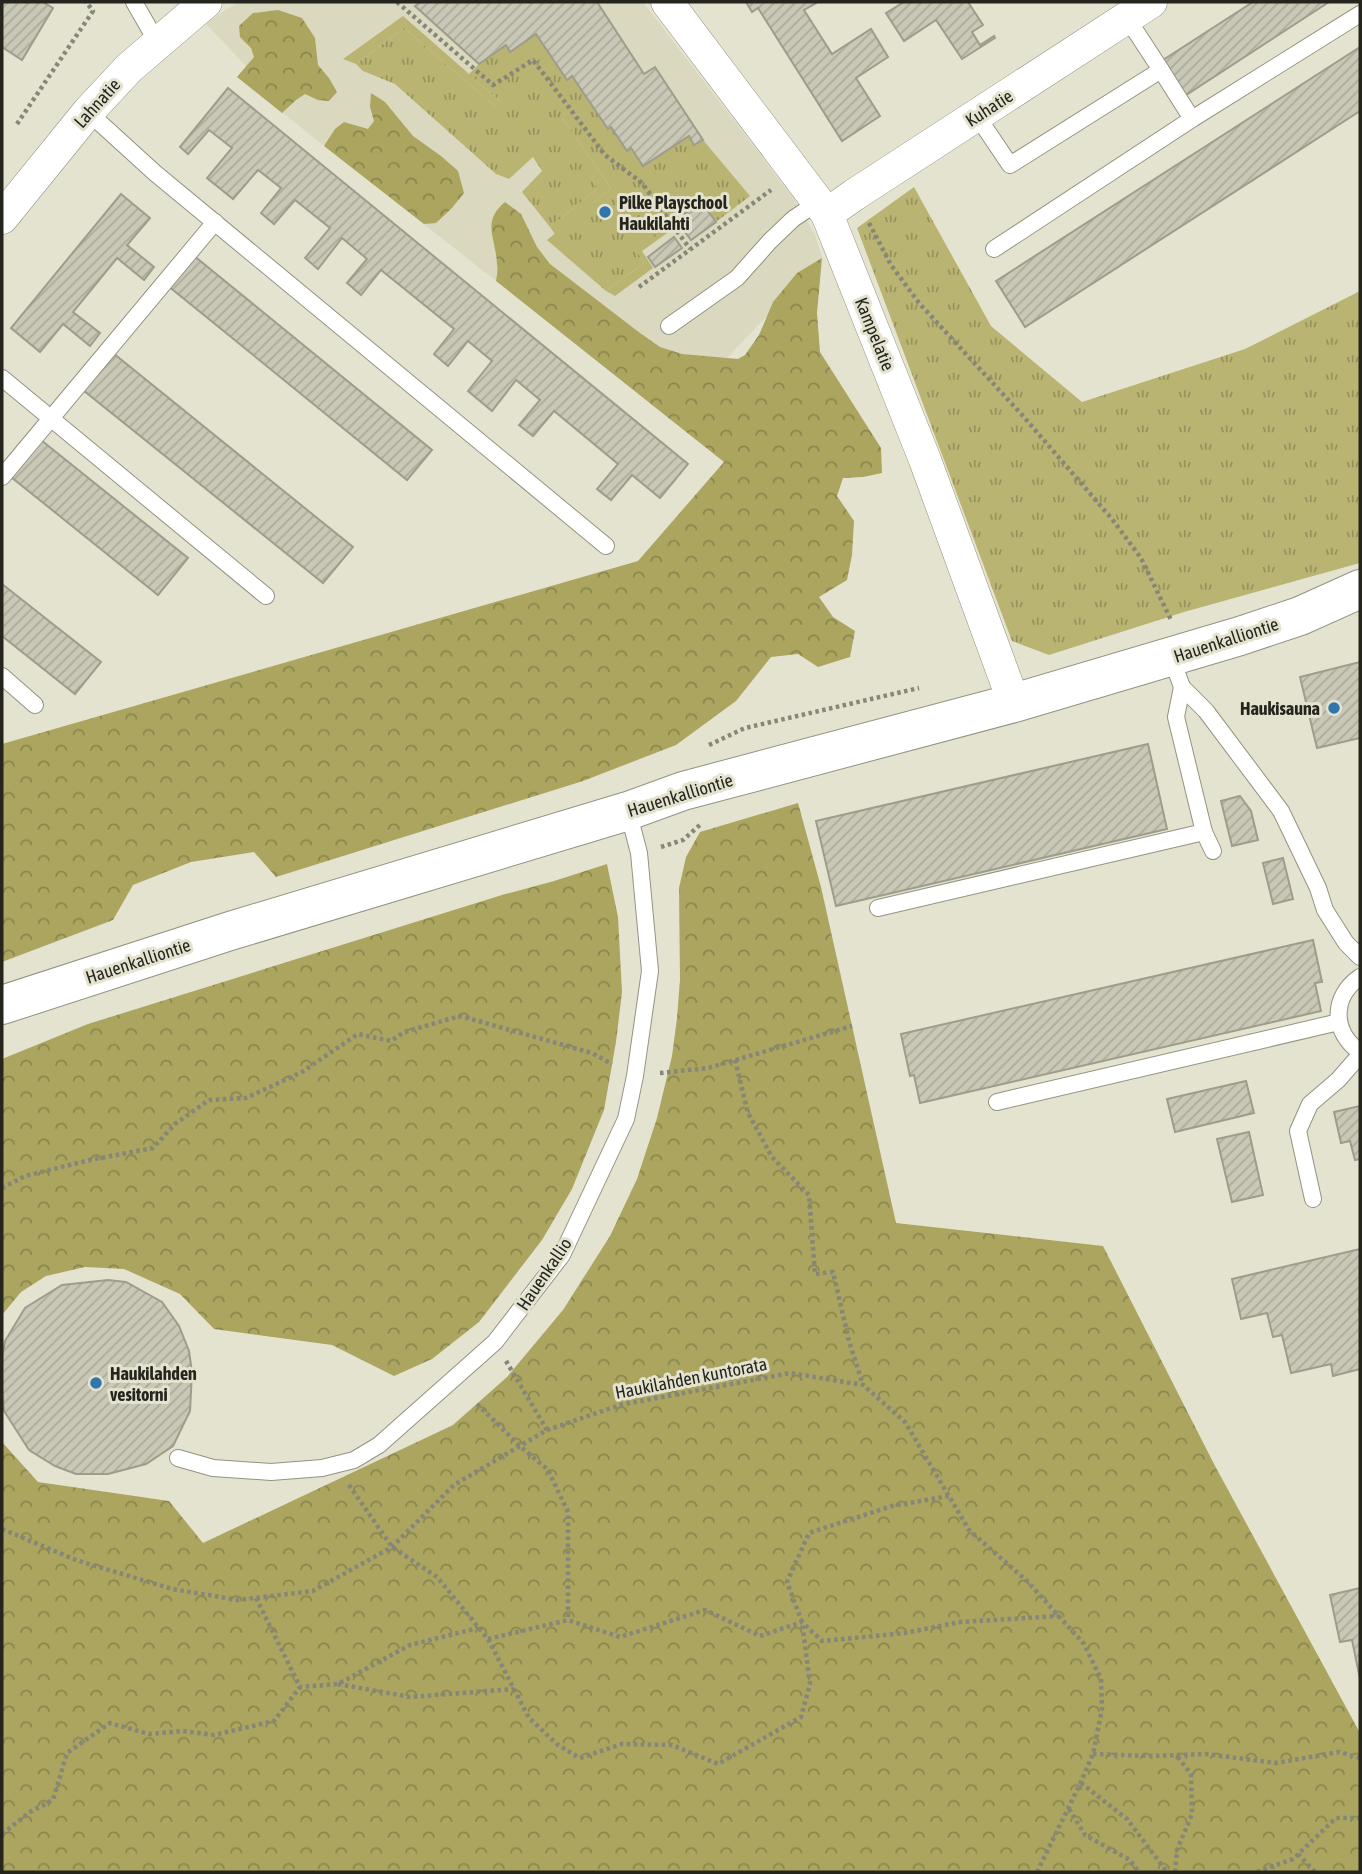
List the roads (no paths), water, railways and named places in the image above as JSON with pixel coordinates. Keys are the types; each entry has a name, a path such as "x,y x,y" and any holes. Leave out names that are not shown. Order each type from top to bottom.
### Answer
{"main road":[{"name":"Hauenkalliontie","path":"2,1005 230,931 628,811 683,791 1014,703 1175,656 1300,615 1360,589"}],"street":[{"name":"Lahnatie","path":"2,218 88,111 157,42 206,2"},
{"name":"Kampelatie","path":"667,2 823,208 930,473 1014,703"},
{"name":"Kuhatie","path":"823,208 854,195 1139,10"}],"lane":[{"path":"137,3 157,42"},
{"path":"1139,10 1161,70 1192,119"},
{"path":"994,249 1192,119 1360,14"},
{"path":"977,116 1010,165 1161,70"},
{"path":"88,111 155,173 606,546"},
{"path":"670,326 737,278 793,219 823,208"},
{"path":"2,477 215,222"},
{"path":"2,378 266,596"},
{"path":"1175,656 1176,717 1204,832 1213,851"},
{"path":"1175,656 1206,711 1281,811 1318,888 1325,910 1346,943 1360,957"},
{"path":"2,676 36,705"},
{"name":"Hauenkallio","path":"178,1458 213,1468 271,1472 322,1468 354,1460 379,1445 495,1342 562,1255 626,1119 635,1076 650,971 639,853 628,811"},
{"path":"878,908 1204,832"},
{"path":"1314,1199 1298,1131 1310,1104 1338,1080 1360,1054 1343,1035 1339,1008 1351,983 1360,977"},
{"path":"997,1102 1339,1022"}],"place":[{"name":"Pilke Playschool Haukilahti","path":"605,212"},
{"name":"Haukisauna","path":"1334,708"},
{"name":"Haukilahden vesitorni","path":"96,1383"}]}
